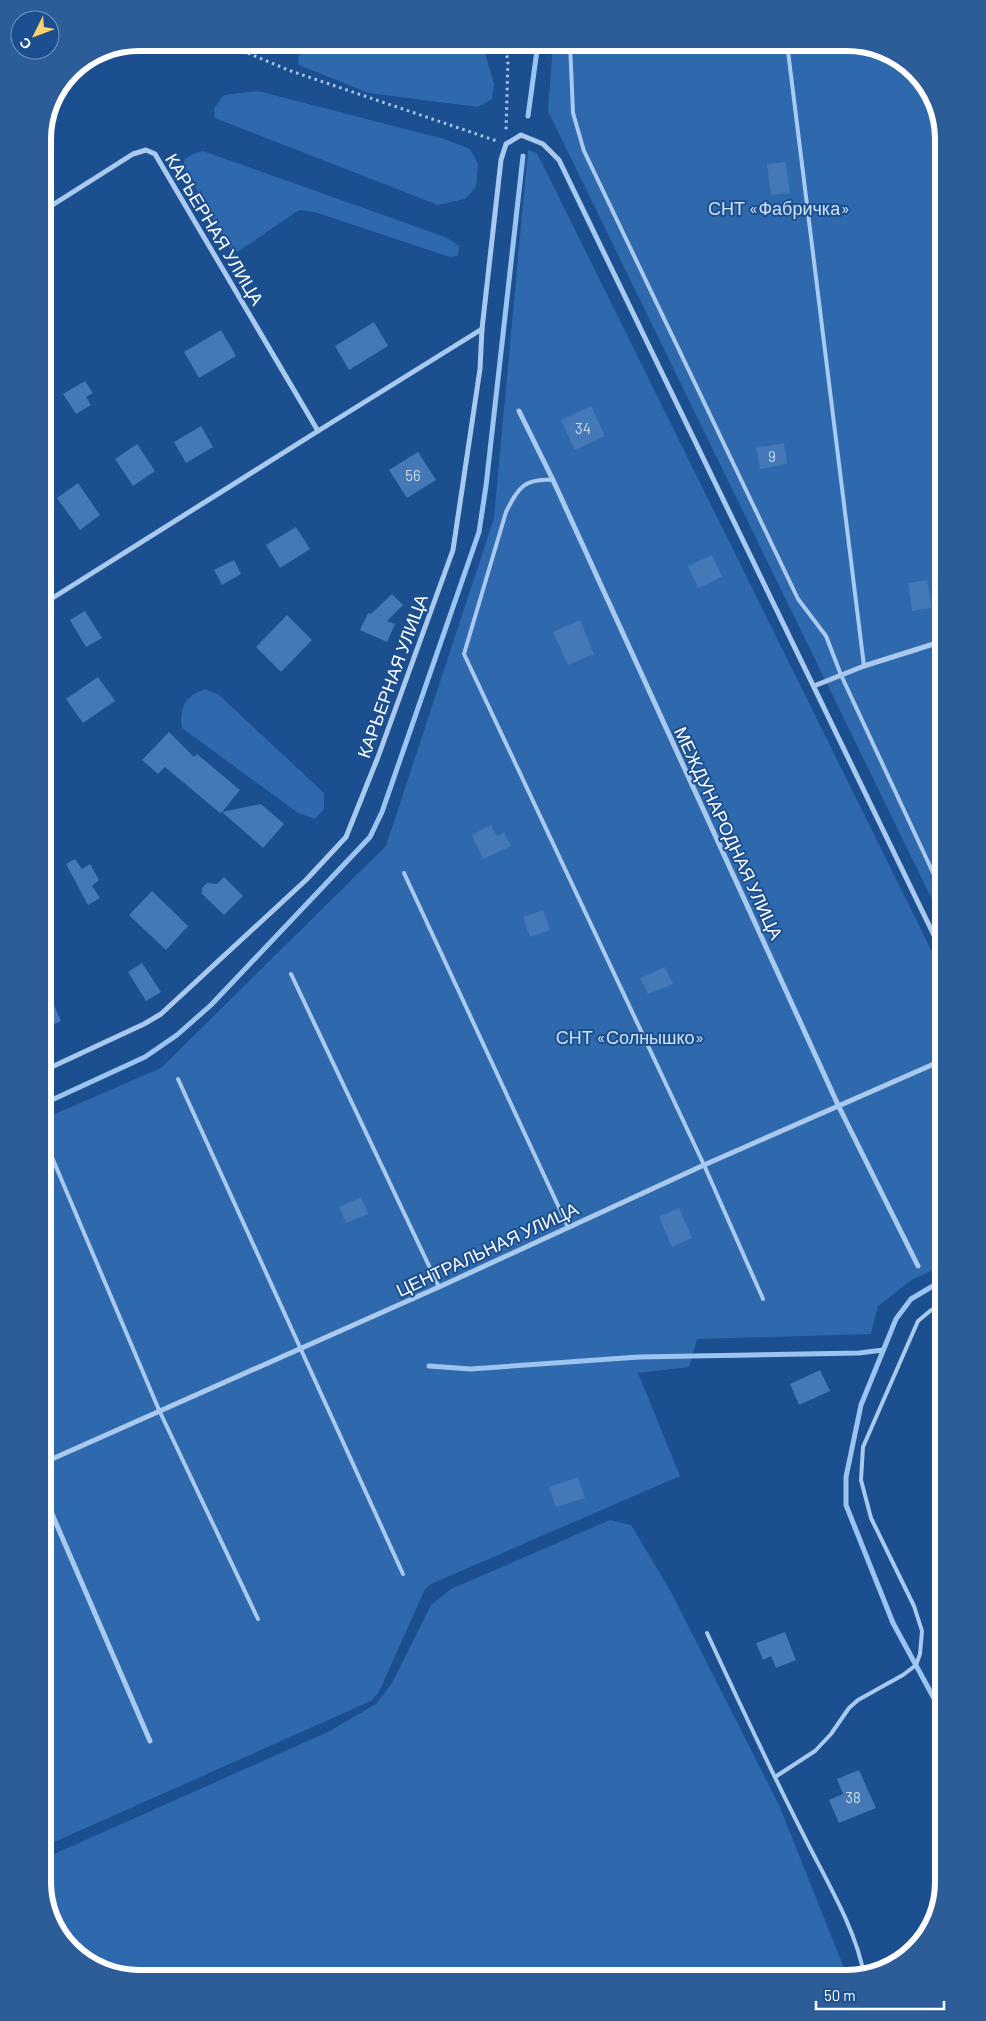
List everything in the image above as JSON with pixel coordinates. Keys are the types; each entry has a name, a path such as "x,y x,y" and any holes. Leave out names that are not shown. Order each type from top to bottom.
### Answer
{"street":[{"path":"506,144 521,135 543,144 559,160 935,935"},
{"name":"КАРЬЕРНАЯ УЛИЦА","path":"51,1067 144,1024 161,1014 306,880 346,837 378,757 453,550 480,369 482,329 501,160 506,144"},
{"name":"КАРЬЕРНАЯ УЛИЦА","path":"51,206 133,154 146,150 155,154 318,431"},
{"path":"51,599 482,329"},
{"name":"МЕЖДУНАРОДНАЯ УЛИЦА","path":"519,411 553,480 839,1107 918,1266"},
{"path":"814,686 864,666 935,644"},
{"name":"ЦЕНТРАЛЬНАЯ УЛИЦА","path":"51,1459 439,1287 704,1165 935,1064"},
{"path":"51,1514 150,1741"}],"lane":[{"path":"570,51 573,113 584,151 798,599 826,636 841,675 935,875"},
{"path":"789,51 864,666"},
{"path":"553,480 540,479 526,483 516,493 506,512 464,654 704,1165 763,1299"},
{"path":"404,872 568,1227"},
{"path":"291,974 439,1287"},
{"path":"178,1079 403,1574"},
{"path":"51,1155 159,1410 258,1619"},
{"path":"775,1777 815,1751 831,1734 849,1708 858,1700 903,1675 916,1665 920,1654 922,1631 914,1606 871,1518 861,1480 863,1447 918,1321 935,1308"},
{"path":"707,1633 775,1777 846,1920 863,1968"}],"path":[{"path":"245,51 288,70 506,144 508,60 505,51"}],"green space":[{"path":"302,51 484,51 494,84 492,99 478,107 369,93 299,65 298,58"},
{"name":"СНТ «Фабричка»","path":"552,51 852,51 875,56 895,66 913,81 923,95 930,111 935,134 935,906 548,111"},
{"path":"258,91 444,139 470,149 478,164 476,187 465,199 438,205 215,118 214,108 224,95"},
{"name":"СНТ «Солнышко»","path":"528,150 537,153 935,958 935,1269 913,1279 878,1306 871,1334 697,1339 689,1367 638,1373 680,1476 431,1584 425,1589 379,1692 371,1701 51,1843 51,1116 161,1068 386,846 494,518"},
{"path":"203,151 445,237 459,246 458,256 450,257 315,212 299,210 239,251 232,252 183,166 185,159"},
{"path":"205,689 219,695 324,793 324,809 315,819 298,813 182,728 181,721 185,704 193,695"},
{"path":"610,1520 631,1525 671,1592 779,1805 845,1970 134,1970 101,1961 77,1944 63,1926 56,1910 51,1887 51,1855 328,1732 376,1704 392,1683 431,1605 451,1589"}],"building":[{"path":"786,162 790,193 771,195 767,164"},
{"path":"374,322 388,346 349,370 335,346"},
{"path":"221,330 236,356 199,378 184,352"},
{"path":"85,381 93,393 86,397 91,405 76,414 63,394"},
{"path":"591,406 605,436 575,450 561,420"},
{"path":"201,426 213,447 186,463 174,442"},
{"path":"784,443 787,464 760,469 756,448"},
{"path":"137,444 155,471 133,486 115,459"},
{"path":"418,452 436,480 407,498 389,470"},
{"path":"78,483 100,515 80,530 57,498"},
{"path":"296,527 310,549 280,568 266,545"},
{"path":"712,555 722,577 698,588 688,566"},
{"path":"234,560 241,574 222,585 214,570"},
{"path":"927,580 932,608 912,611 908,583"},
{"path":"392,594 403,605 387,621 395,624 387,642 360,630 368,613 371,614"},
{"path":"85,611 102,638 86,647 70,620"},
{"path":"287,615 312,640 281,672 256,647"},
{"path":"580,620 594,654 568,665 553,632"},
{"path":"98,677 115,701 83,723 66,699"},
{"path":"169,732 194,757 197,754 240,790 222,812 220,813 165,767 158,774 142,760"},
{"path":"261,804 284,824 263,848 222,812"},
{"path":"491,825 497,836 504,832 511,846 483,859 472,835"},
{"path":"75,859 82,869 90,864 99,880 92,886 100,898 88,905 66,864"},
{"path":"224,877 243,896 224,915 202,894 202,888 207,883 217,884"},
{"path":"152,891 188,926 166,950 129,915"},
{"path":"543,910 550,930 530,937 523,917"},
{"path":"142,963 161,992 146,1001 128,972"},
{"path":"665,967 673,984 648,994 640,978"},
{"path":"51,998 61,1021 51,1025"},
{"path":"361,1197 368,1214 346,1223 339,1207"},
{"path":"679,1208 692,1238 672,1247 659,1217"},
{"path":"820,1370 830,1391 799,1405 790,1384"},
{"path":"578,1477 585,1498 556,1507 549,1487"},
{"path":"785,1632 796,1660 776,1668 771,1656 763,1660 756,1643"},
{"path":"859,1770 876,1808 839,1823 829,1800 843,1794 837,1779"}],"waterway":[{"path":"528,116 537,51"},
{"path":"51,1100 145,1057 177,1035 211,1005 370,837 382,812 479,532 486,486 523,156"},
{"path":"935,1285 911,1299 896,1319 861,1405 846,1477 846,1505 893,1623 935,1700"},
{"path":"429,1366 471,1369 639,1357 859,1353 883,1350"}]}
